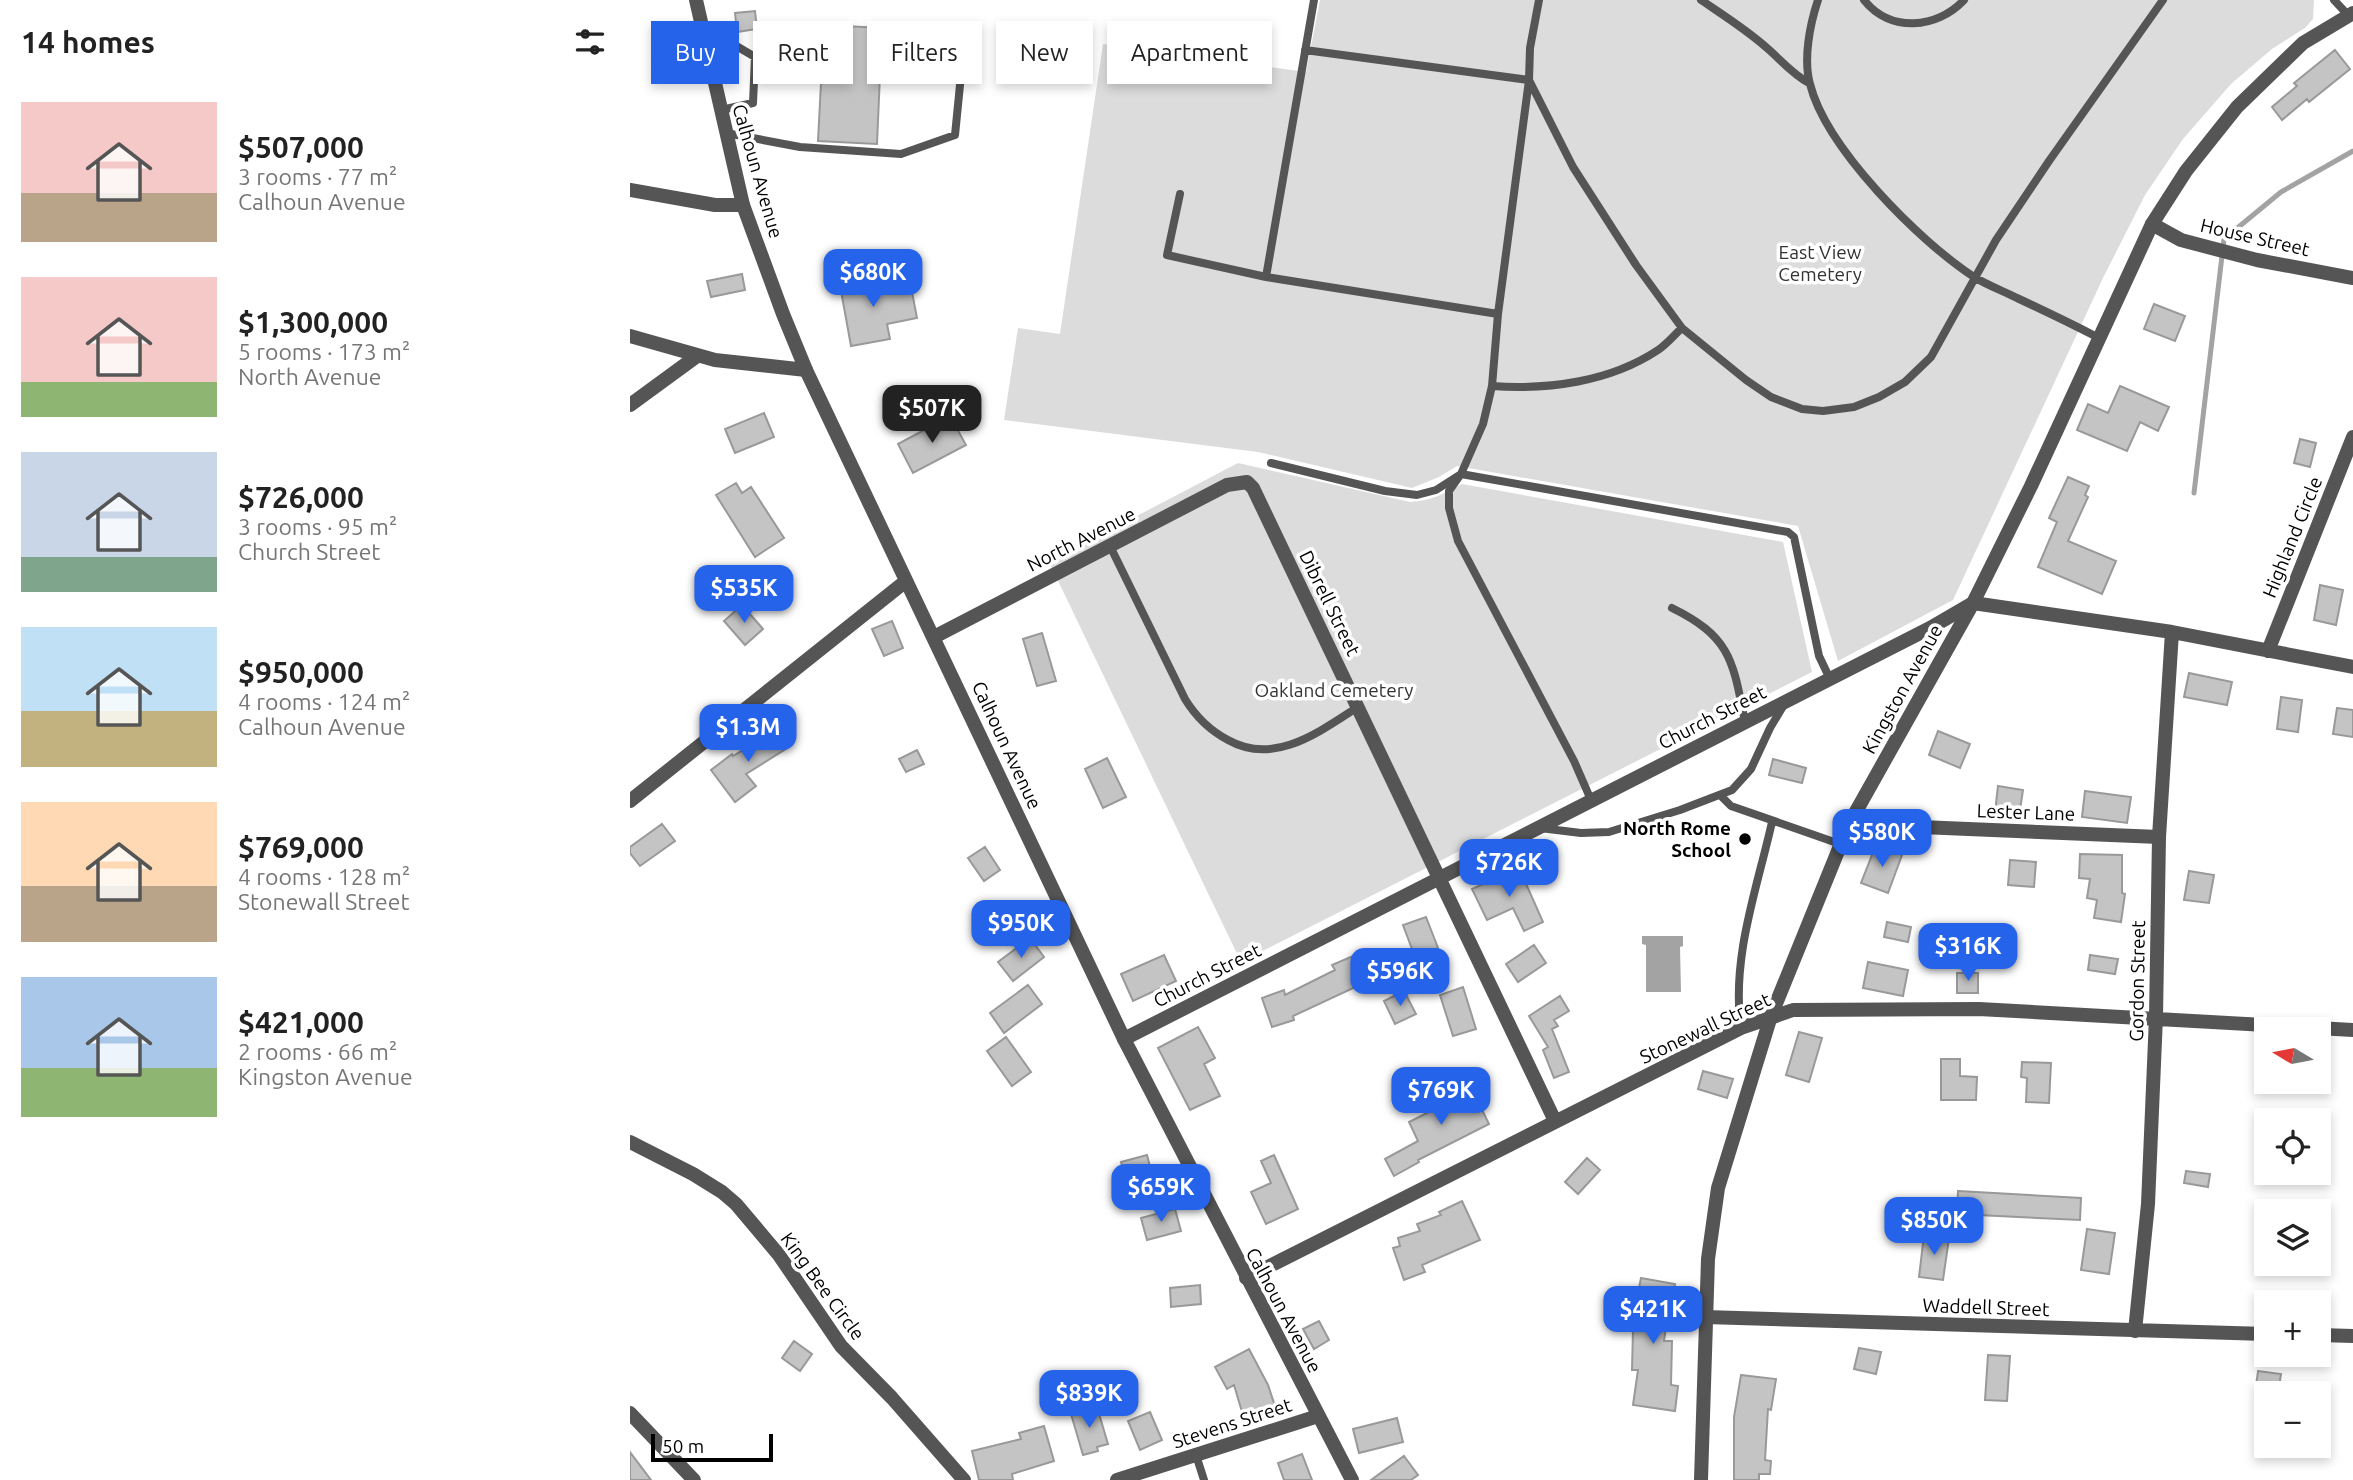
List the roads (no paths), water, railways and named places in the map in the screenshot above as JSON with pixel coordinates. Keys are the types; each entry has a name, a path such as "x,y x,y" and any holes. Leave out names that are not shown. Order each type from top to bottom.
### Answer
{"street":[{"name":"Calhoun Avenue","path":"696,0 701,21"},
{"name":"Kingston Avenue","path":"1701,1480 1705,1317 1712,1222 1718,1188 1771,1016 1840,844 1973,603 2031,486 2152,224 2186,171 2237,107 2303,43 2351,14"},
{"name":"Calhoun Avenue","path":"715,84 743,205 806,370 1124,1039 1352,1480"},
{"path":"630,190 715,205 743,205"},
{"name":"House Street","path":"2152,224 2181,240 2244,257 2353,278"},
{"path":"630,336 715,360 806,370"},
{"path":"630,405 697,356"},
{"name":"Highland Circle","path":"2268,651 2353,437"},
{"name":"North Avenue","path":"934,638 1227,485 1247,482"},
{"name":"Dibrell Street","path":"1247,482 1253,488 1555,1121"},
{"path":"630,801 906,580"},
{"path":"1973,603 2172,632 2353,667"},
{"name":"Church Street","path":"1124,1039 1930,628 1973,603"},
{"name":"Gordon Street","path":"2135,1331 2148,1204 2159,837 2172,632"},
{"name":"Lester Lane","path":"1849,824 2159,837"},
{"name":"Stonewall Street","path":"1246,1278 1741,1028 1793,1010 1979,1009 2353,1030"},
{"name":"King Bee Circle","path":"630,1142 693,1174 736,1204 779,1255 841,1346 892,1398 964,1480"},
{"name":"Waddell Street","path":"1705,1317 2254,1334"},
{"path":"2331,1335 2353,1336"},
{"path":"630,1413 694,1480"},
{"name":"Stevens Street","path":"1117,1480 1318,1416"}],"lane":[{"path":"1266,276 1314,0"},
{"path":"1539,0 1534,19 1529,80 1498,314 1492,386 1483,424 1461,474 1449,491 1449,508 1458,541 1574,761 1591,800"},
{"path":"1701,0 1766,47 1789,69 1809,83"},
{"path":"1818,0 1808,44 1809,83 1834,136 1851,160 1909,223 1975,278 2099,338"},
{"path":"1864,0 1883,16 1899,23 1916,24 1934,21 1964,0"},
{"path":"1529,80 1573,167 1629,255 1682,328 1746,380 1786,405 1802,410 1823,411 1854,407 1880,397 1905,382 1931,357 1996,240 2163,0"},
{"path":"2334,0 2351,14"},
{"path":"721,110 754,103 755,57 739,48"},
{"path":"1305,50 1529,80"},
{"path":"726,133 800,147 901,154 955,135 960,84"},
{"path":"1180,194 1167,255 1266,276 1498,314"},
{"path":"1492,386 1541,386 1606,375 1659,349 1682,328"},
{"path":"1271,463 1385,491 1417,495 1436,489 1461,474 1788,532 1794,537 1819,656 1830,679"},
{"path":"1110,546 1195,716 1223,738 1240,747 1261,751 1280,749 1358,707"},
{"path":"1672,608 1699,621 1719,639 1737,682 1745,722"},
{"path":"1537,828 1581,833 1609,832 1732,790 1751,769 1770,728 1787,701"},
{"path":"1720,795 1731,806 1840,844"},
{"path":"1741,1028 1737,999 1740,960 1772,822"},
{"path":"1196,1455 1204,1480"}],"waterway":[{"path":"2194,493 2224,239 2281,192 2353,151"}],"place":[{"name":"North Rome School","path":"1745,839"}],"park label":[{"name":"East View Cemetery","path":"1820,263"},
{"name":"Oakland Cemetery","path":"1334,690"}]}
